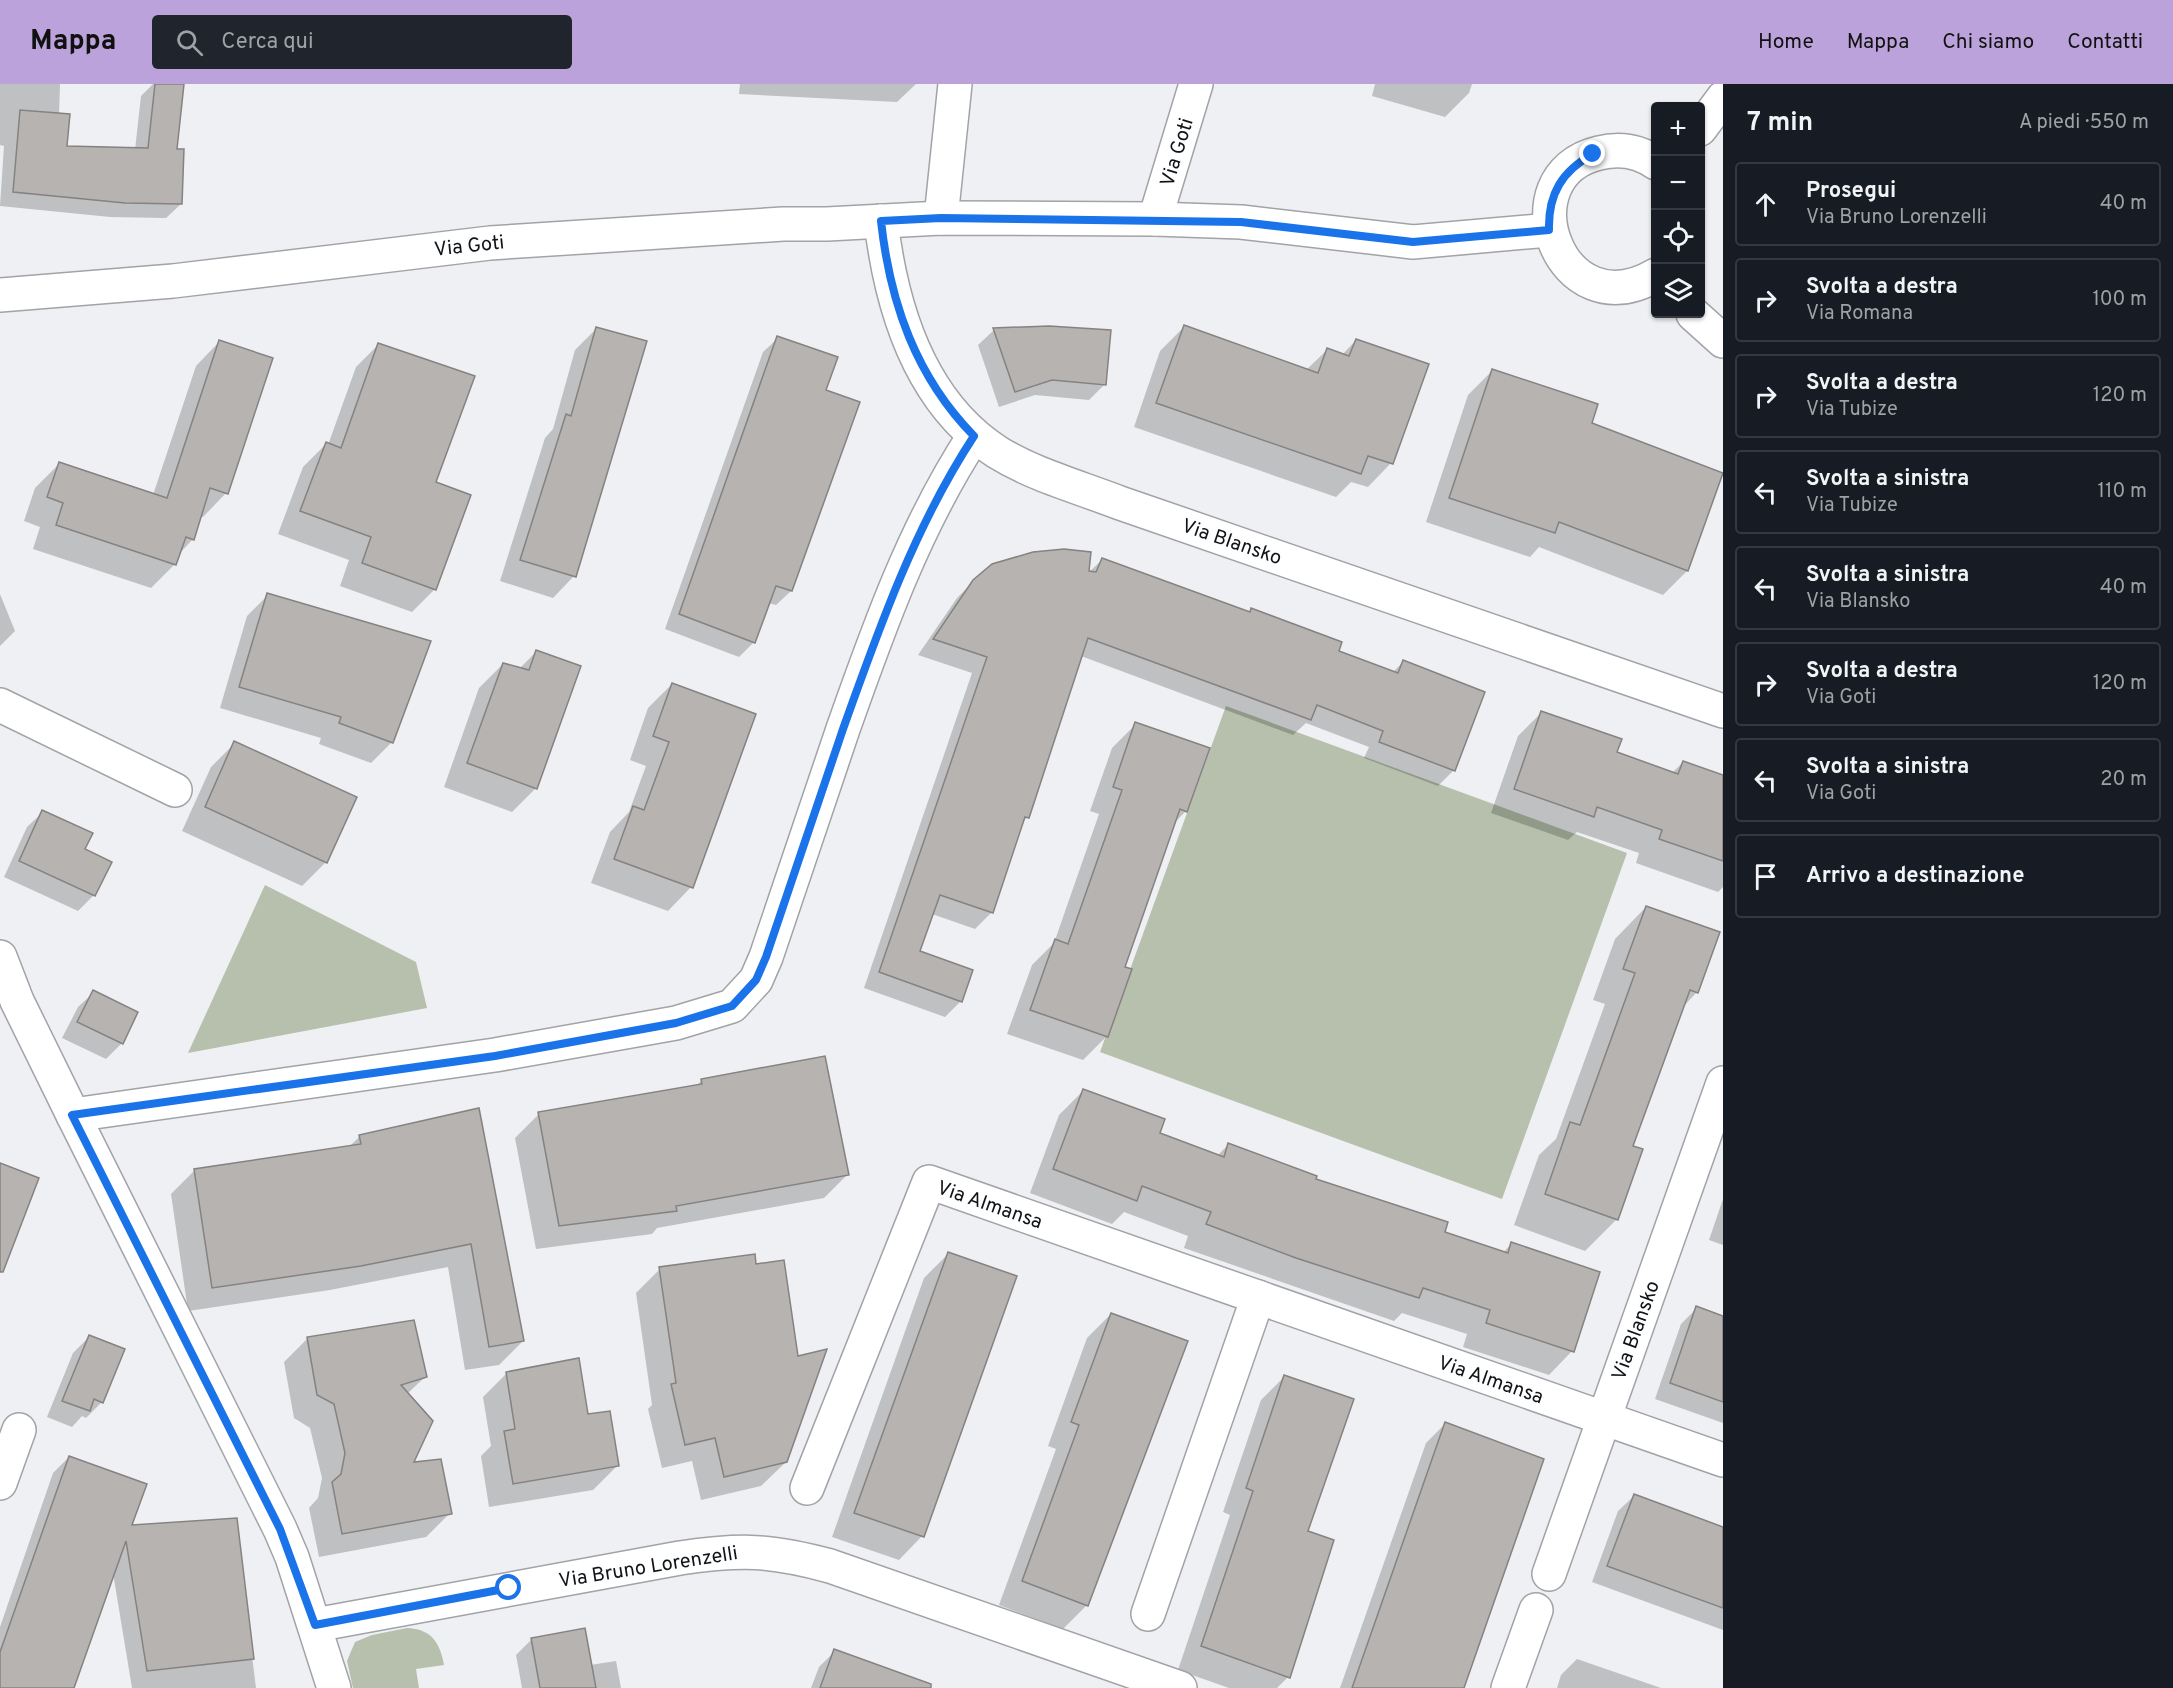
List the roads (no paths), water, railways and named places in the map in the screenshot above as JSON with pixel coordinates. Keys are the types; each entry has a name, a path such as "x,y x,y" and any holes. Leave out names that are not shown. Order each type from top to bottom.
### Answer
{"street":[{"path":"941,218 955,84"},
{"name":"Via Goti","path":"1155,219 1196,84"},
{"path":"1705,123 1723,98"},
{"path":"1651,161 1630,151 1611,150 1593,154 1576,163 1563,176 1554,192 1549,211 1549,230 1563,261 1576,274 1591,282 1626,287 1651,278"},
{"name":"Via Goti","path":"0,295 173,281 490,243 783,224 941,218 1155,219 1241,222 1413,242 1549,230"},
{"name":"Via Blansko","path":"881,221 885,261 894,299 910,342 939,395 974,436 998,453 1036,471 1120,502 1723,711"},
{"path":"1697,318 1723,341"},
{"path":"72,1115 495,1056 676,1023 732,1006 752,986 766,957 866,664 909,556 948,477 974,436"},
{"path":"0,705 175,790"},
{"path":"0,957 17,1001 72,1115 280,1529 315,1625 334,1688"},
{"name":"Via Blansko","path":"1549,1574 1723,1085"},
{"name":"Via Almansa","path":"807,1488 929,1182 1723,1460"},
{"path":"1148,1614 1258,1297"},
{"path":"0,1483 19,1430"},
{"name":"Via Bruno Lorenzelli","path":"315,1625 680,1558 721,1552 756,1551 783,1553 830,1566 1126,1679 1179,1688"},
{"path":"1508,1688 1536,1610"}]}
